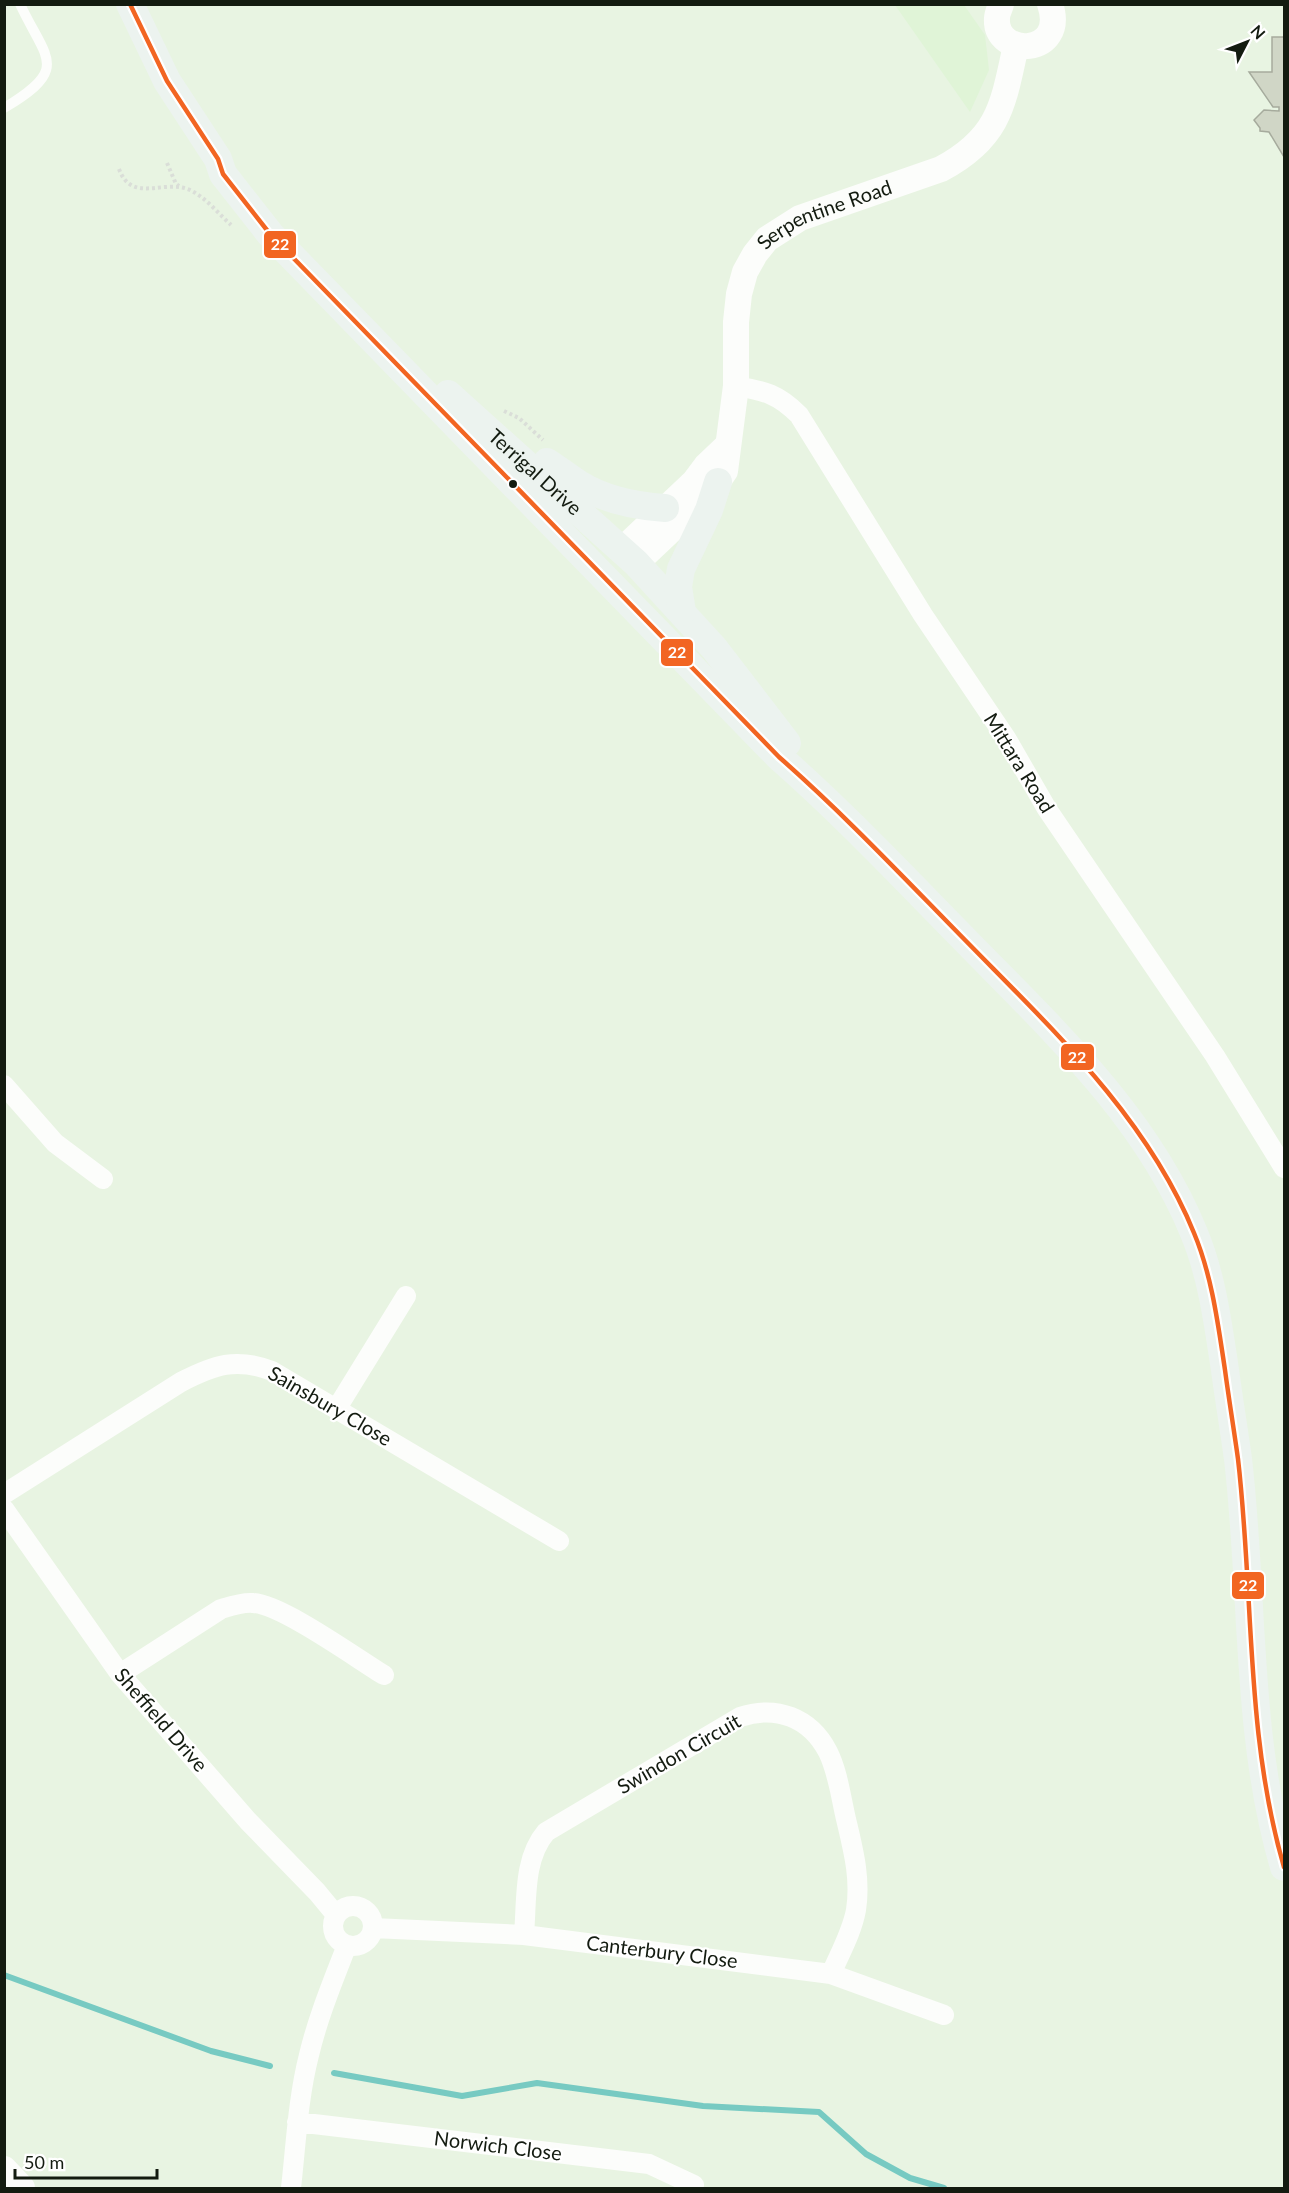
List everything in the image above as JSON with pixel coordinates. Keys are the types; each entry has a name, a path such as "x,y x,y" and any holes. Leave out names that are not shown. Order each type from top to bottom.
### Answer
{"main road":[{"name":"Terrigal Drive","path":"130,4 167,81 218,159 229,165 278,228 482,438 779,757 833,805 1073,1052 1114,1101 1160,1166 1194,1234 1216,1309 1238,1461 1255,1705 1275,1836 1284,1866"},
{"name":"Terrigal Drive","path":"482,438 628,558 682,612 753,698 833,805"},
{"path":"482,438 559,470 597,493 638,506 665,508"},
{"path":"682,612 678,587 681,569 709,510 718,482"},
{"path":"628,558 631,579 723,698"}],"street":[{"path":"1001,5 997,18 999,27 1008,41 1016,45 1033,46 1042,42 1054,25 1054,15 1050,4"},
{"name":"Serpentine Road","path":"628,558 710,493 725,471 736,386 736,322 739,294 755,254 767,239 800,218 941,169 960,159 978,145 992,126 1005,100 1016,45"},
{"name":"Mittara Road","path":"736,386 764,390 783,400 799,416 923,615 1006,738 1047,809 1215,1056 1284,1168"},
{"path":"628,558 665,508 694,482 706,466 727,446"},
{"path":"4,1085 55,1143 103,1179"},
{"path":"336,1408 406,1296"},
{"name":"Sainsbury Close","path":"4,1494 181,1382 203,1371 226,1364 247,1364 272,1371 559,1541"},
{"name":"Sheffield Drive","path":"4,1509 120,1674 248,1821 317,1892 336,1915"},
{"path":"120,1674 221,1609 254,1602 277,1609 384,1675"},
{"name":"Swindon Circuit","path":"524,1935 530,1864 539,1841 546,1832 740,1717 772,1711 793,1717 805,1725 829,1753 858,1871 853,1924 831,1974"},
{"path":"346,1907 360,1907 370,1915 373,1928 368,1938 358,1945 341,1941 334,1932 336,1915 346,1907"},
{"name":"Canterbury Close","path":"373,1928 524,1935 831,1974 944,2015"},
{"path":"291,2188 303,2082 319,2018 347,1944"},
{"name":"Norwich Close","path":"297,2122 649,2164 694,2185"},
{"path":"4,2169 22,2188"}],"lane":[{"path":"4,108 38,86 45,75 46,54 20,4"}],"path":[{"path":"168,163 176,184 193,191 231,226"},
{"path":"119,169 122,179 129,186 137,188 180,186"}],"shaded area":[{"path":"895,5 964,5 985,35 989,70 970,112"}],"building":[{"path":"1272,37 1284,37 1284,157 1269,132 1260,131 1254,120 1264,110 1279,111 1279,107 1273,107 1249,72 1272,72"}],"waterway":[{"path":"4,1975 211,2051 270,2066"},
{"path":"334,2073 462,2096 537,2083 703,2106 819,2112 866,2154 910,2178 944,2188"}],"transit line":[{"name":"22","path":"130,4 167,81 218,159 223,174 270,234 779,757 851,824 1064,1041 1095,1076 1151,1151 1194,1233 1214,1300 1238,1459 1252,1664 1263,1766 1271,1817 1284,1867"}]}
